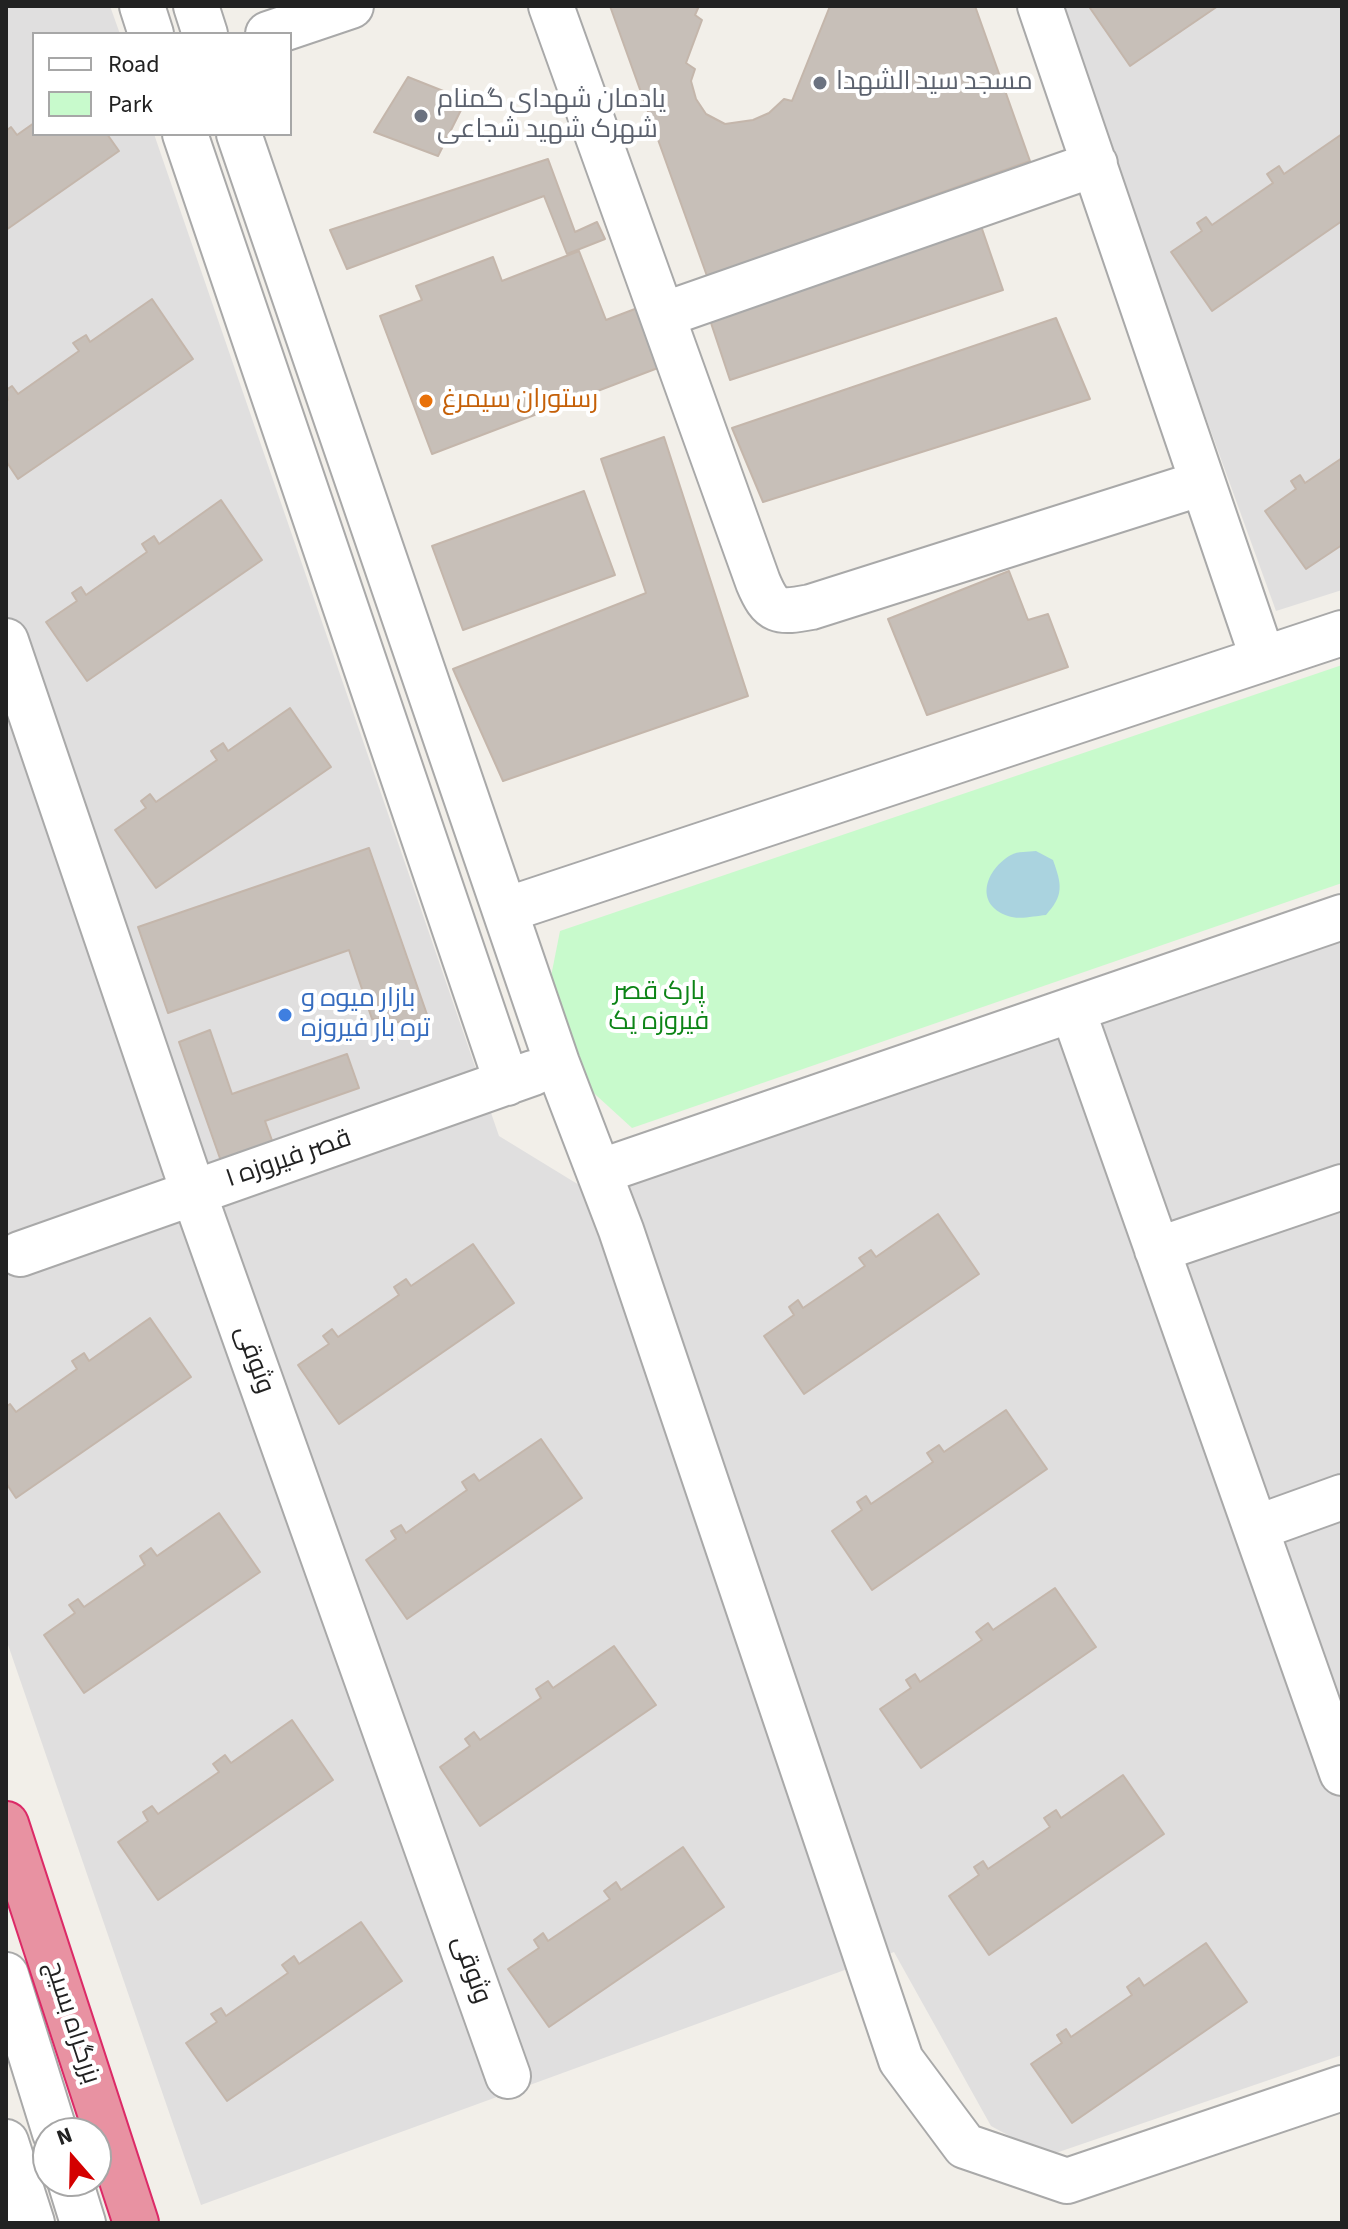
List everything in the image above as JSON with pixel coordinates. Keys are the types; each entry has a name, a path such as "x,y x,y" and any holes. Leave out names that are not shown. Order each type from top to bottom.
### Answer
{"highway":[{"name":"بزرگراه بسیج","path":"6,1824 136,2223"}],"street":[{"path":"142,6 150,32"},
{"path":"196,6 204,32"},
{"path":"274,32 351,6"},
{"path":"551,6 758,582 767,602 774,609 790,611 811,607 1202,483"},
{"path":"1040,6 1263,659"},
{"path":"186,136 507,1083"},
{"path":"240,136 557,1063 621,1230 901,2060 965,2146 1067,2181 1342,2088"},
{"path":"663,315 1095,164"},
{"path":"506,910 1342,633"},
{"name":"وثوقی","path":"6,641 194,1194 508,2076"},
{"path":"599,1172 1342,917"},
{"path":"1073,1011 1342,1773"},
{"name":"قصر فیروزه ۱","path":"20,1254 557,1063"},
{"path":"1157,1250 1342,1187"},
{"path":"1256,1528 1342,1497"},
{"path":"6,1975 50,2117"},
{"path":"6,2142 32,2223"},
{"path":"75,2197 83,2223"}],"shaded area":[{"path":"6,6 110,6 119,32 32,32 32,136 155,136 499,1136 584,1188 1342,933 1342,2055 1047,2156 991,2126 894,1952 201,2205 6,1639"},
{"path":"1057,6 1342,6 1342,590 1276,611"}],"green space":[{"name":"پارک قصر فیروزه یک","path":"1342,665 1342,883 632,1128 538,1042 560,931"}],"water":[{"path":"1036,851 1053,860 1058,876 1060,889 1052,908 1046,915 1022,918 997,911 987,895 987,886 995,869 1014,854"}],"building":[{"name":"مسجد سید الشهدا","path":"610,6 975,6 1030,161 707,276"},
{"path":"699,6 830,6 792,101 784,99 769,113 753,120 725,124 706,114 696,99 691,81 695,69 686,63 702,20 695,15"},
{"path":"1218,6 1130,66 1090,8"},
{"name":"یادمان شهدای گمنام شهرک شهید شجاعی","path":"408,77 466,100 438,156 374,132"},
{"path":"32,124 32,136 108,136 119,151 6,230 6,131 11,127 17,135"},
{"path":"1342,134 1342,221 1212,311 1171,252 1202,231 1197,223 1206,217 1212,225 1273,183 1267,174 1279,166 1284,174"},
{"path":"548,159 575,232 597,222 605,239 567,254 544,196 347,269 330,230"},
{"path":"980,223 1003,290 730,380 708,314"},
{"path":"579,251 606,320 648,304 671,363 432,454 380,316 422,300 416,286 493,257 502,281"},
{"path":"152,299 193,359 18,479 6,461 6,390 12,386 18,394 79,351 73,343 86,335 90,342"},
{"path":"1056,318 1090,399 763,502 732,428"},
{"path":"664,437 748,696 503,781 453,669 646,593 601,459"},
{"path":"1342,458 1342,545 1306,569 1265,511 1296,489 1291,481 1300,475 1305,483"},
{"path":"584,491 615,575 463,630 432,546"},
{"path":"221,500 262,560 87,681 46,622 77,601 72,593 81,587 86,595 147,552 142,544 154,536 159,544"},
{"path":"1009,571 1028,620 1048,614 1068,667 927,715 888,619"},
{"path":"290,708 331,767 156,888 115,830 146,808 141,801 150,794 156,802 217,760 211,751 223,743 228,751"},
{"path":"369,848 431,1026 372,1019 349,950 168,1013 138,927"},
{"path":"210,1030 232,1094 347,1054 359,1088 265,1121 274,1146 222,1164 179,1042"},
{"path":"938,1214 979,1274 804,1394 764,1336 794,1315 789,1307 798,1300 803,1308 865,1266 859,1258 871,1250 876,1257"},
{"path":"473,1244 514,1303 339,1424 298,1365 329,1344 323,1336 332,1329 338,1337 399,1295 394,1287 406,1279 411,1286"},
{"path":"150,1318 191,1377 16,1498 6,1483 6,1407 10,1404 16,1412 77,1369 72,1361 84,1353 89,1361"},
{"path":"1006,1410 1047,1469 872,1590 832,1531 862,1510 857,1502 866,1496 871,1504 933,1462 927,1453 939,1445 944,1452"},
{"path":"541,1439 582,1498 407,1619 366,1560 396,1539 391,1531 401,1525 406,1533 467,1490 462,1482 474,1474 479,1481"},
{"path":"219,1513 260,1572 84,1693 44,1635 75,1613 69,1605 78,1599 84,1607 145,1565 140,1556 151,1548 157,1556"},
{"path":"1055,1588 1096,1647 921,1768 880,1709 911,1688 906,1680 915,1674 920,1682 982,1640 976,1632 988,1623 993,1630"},
{"path":"614,1646 656,1705 480,1826 440,1767 470,1746 465,1739 474,1732 480,1740 541,1698 536,1689 548,1681 553,1688"},
{"path":"292,1720 333,1780 158,1900 118,1842 148,1821 143,1812 152,1806 158,1814 219,1772 213,1764 225,1755 231,1763"},
{"path":"1123,1775 1164,1834 989,1955 949,1896 979,1875 974,1867 983,1861 988,1869 1050,1827 1044,1818 1056,1810 1061,1818"},
{"path":"683,1847 724,1907 549,2027 508,1969 539,1948 534,1940 543,1933 548,1941 610,1899 604,1891 616,1882 621,1890"},
{"path":"361,1922 402,1981 227,2101 186,2043 217,2022 211,2014 221,2008 226,2016 288,1973 282,1965 294,1956 299,1964"},
{"path":"1206,1943 1247,2002 1072,2123 1031,2064 1062,2043 1057,2035 1066,2029 1071,2037 1132,1995 1127,1987 1139,1978 1144,1986"}],"place":[{"name":"مسجد سید الشهدا","path":"820,83"},
{"name":"یادمان شهدای گمنام شهرک شهید شجاعی","path":"421,116"},
{"name":"رستوران سیمرغ","path":"426,401"},
{"name":"بازار میوه و تره بار فیروزه","path":"285,1015"}]}
